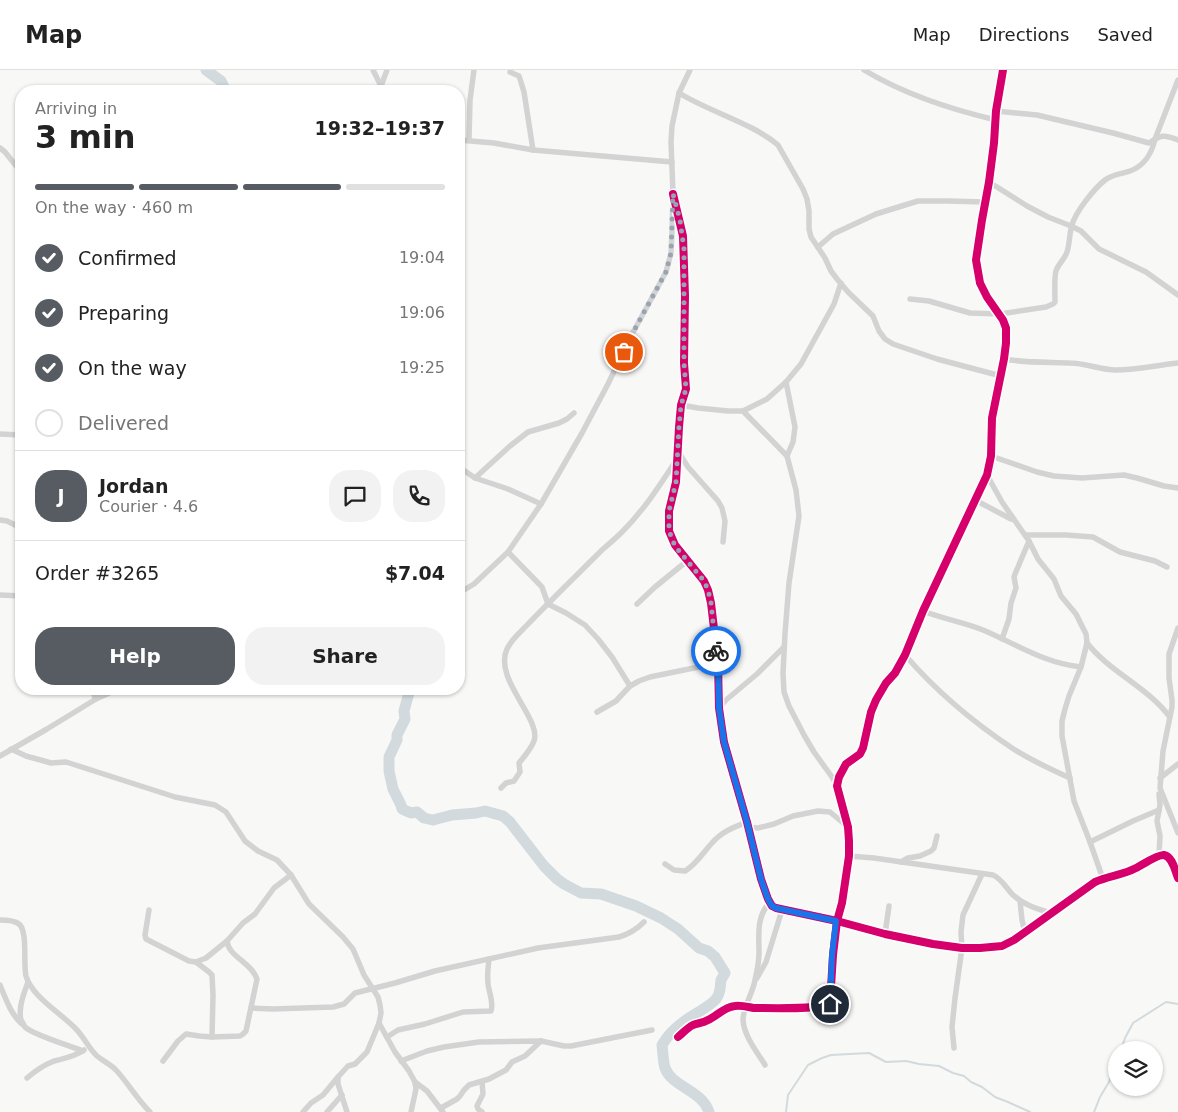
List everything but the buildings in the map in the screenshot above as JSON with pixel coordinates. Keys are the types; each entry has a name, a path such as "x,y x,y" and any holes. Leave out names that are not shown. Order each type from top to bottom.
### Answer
{"street":[{"path":"373,70 380,85"},
{"path":"383,85 387,70"},
{"path":"469,140 470,100 474,70"},
{"path":"465,589 474,584 508,552 541,504 582,434 631,336 666,272 671,253 673,194 672,126 679,93 690,70"},
{"path":"864,70 900,89 970,114 996,120"},
{"path":"837,786 846,764 860,754 863,748 871,712 879,692 895,673 905,656 923,611 987,475 991,456 992,418 1004,359 1006,328 1000,314 987,297 980,283 976,260 989,182 996,111 1003,70"},
{"path":"510,72 520,78 533,150"},
{"path":"910,299 929,301 970,312 1000,314 1046,307 1053,304 1055,302 1056,271 1067,254 1071,226 1087,198 1105,180 1111,176 1132,170 1146,159 1153,149 1155,139 1176,92 1178,80"},
{"path":"679,93 751,128 778,145 805,194 809,211 809,232 811,237 826,258 832,272 848,292 872,316 882,335 892,344 1001,376"},
{"path":"996,111 1037,115 1149,143 1163,135 1178,140"},
{"path":"465,140 533,150 672,162"},
{"path":"0,148 15,164"},
{"path":"989,182 1027,206 1081,231 1099,249 1146,272 1178,295"},
{"path":"673,194 680,220 684,249 684,356 686,389 681,405 676,482 669,511 669,531 675,546 704,581 708,590 718,663 719,708 724,742 748,825 761,879 770,902 774,907 782,910 836,921 885,934 933,944 962,948 980,948 1002,946 1014,940 1096,882 1128,872 1159,856 1165,855 1170,858 1178,875"},
{"path":"818,247 833,234 876,214 918,201 985,202"},
{"path":"681,405 743,411 767,399 786,382 801,364 834,304 841,283"},
{"path":"1004,359 1034,363 1082,364 1115,370 1178,363"},
{"path":"786,382 795,427 793,442 787,456"},
{"path":"678,1037 691,1026 708,1020 726,1009 737,1006 770,1008 818,1007 830,1004 832,955 836,921 842,903 849,856 848,827 837,786 804,735 784,692 784,647 799,516 796,490 787,456 743,411"},
{"path":"475,478 528,432 559,423 567,419 574,412"},
{"path":"0,434 15,435"},
{"path":"678,451 688,467 722,508 725,521 723,542"},
{"path":"991,456 1054,476 1082,478 1124,475 1178,488"},
{"path":"501,788 506,783 514,781 520,772 519,763 534,741 531,722 510,682 504,662 510,642 640,513 678,458"},
{"path":"465,472 475,478 508,489 541,504"},
{"path":"987,475 1002,502 1026,535 1038,559 1054,579 1060,596 1076,614 1086,634 1087,644 1081,667 1068,696 1062,721 1064,750 1074,801 1103,879"},
{"path":"975,500 1014,520"},
{"path":"0,520 15,525"},
{"path":"1026,535 1093,537 1120,552 1155,561 1167,567"},
{"path":"1002,639 1007,627 1016,588 1014,577 1029,541"},
{"path":"508,552 542,587 548,604 585,626 598,639 630,686"},
{"path":"636,604 687,561"},
{"path":"0,595 15,596"},
{"path":"923,611 982,630 1041,658 1081,667"},
{"path":"1178,628 1170,654 1169,678 1175,698 1169,716 1163,751 1160,788 1178,833"},
{"path":"1087,644 1105,661 1152,698 1169,716"},
{"path":"719,708 784,647"},
{"path":"905,656 943,694 987,730 1013,748 1070,778"},
{"path":"597,712 616,701 630,686 639,681 718,663"},
{"path":"94,695 96,700"},
{"path":"0,756 106,695"},
{"path":"11,749 26,756 51,763 66,762 175,797 215,805 226,812 245,841 258,851 277,860 309,904 353,949 378,997 381,1013 380,1023 367,1052 356,1064 348,1066 323,1095 303,1112"},
{"path":"1159,856 1160,836 1157,821 1160,798 1157,786 1161,778 1178,764"},
{"path":"1090,842 1159,810"},
{"path":"665,864 674,870 684,871 725,832 748,825 758,828 794,816 818,811 830,812 848,827"},
{"path":"901,862 908,858 925,855 932,850 937,836"},
{"path":"849,856 993,875 998,877 1020,901 1051,913"},
{"path":"954,1048 952,1028 962,948 963,915 982,874"},
{"path":"196,962 206,958 227,941 243,923 255,914 274,888 290,876"},
{"path":"1020,901 1025,932"},
{"path":"755,982 759,961 758,939 760,919 763,910 770,902"},
{"path":"885,934 889,906"},
{"path":"149,910 146,939 189,961 196,962 212,975 212,1037"},
{"path":"765,1065 746,1032 744,1020 746,1007 755,982 766,962 782,910"},
{"path":"0,922 12,921 19,924 22,929 25,969 28,982 47,1004 75,1028 97,1056 114,1068 150,1112"},
{"path":"251,1008 333,1007 344,1004 355,993 372,988 435,971 538,948 619,937 637,929 644,922"},
{"path":"164,1061 178,1041 186,1034 212,1037 240,1036 246,1031 257,978 252,969 229,949 227,941"},
{"path":"387,1037 398,1030 463,1012 491,1011 493,1009 488,984 489,959"},
{"path":"24,1026 21,1019 21,1008 28,982"},
{"path":"0,984 16,1018 24,1026 83,1051"},
{"path":"380,1023 394,1052 415,1082 416,1090 411,1112"},
{"path":"401,1061 427,1051 468,1043 541,1041 571,1046 652,1030"},
{"path":"415,1082 427,1091 442,1110 457,1099 466,1087 482,1082 506,1070 512,1062 525,1056 541,1041"},
{"path":"27,1078 44,1066 72,1057 89,1046"},
{"path":"338,1077 347,1112"},
{"path":"482,1082 483,1094 477,1106 482,1112"},
{"path":"327,1112 342,1095"}],"waterway":[{"path":"206,70 221,81 223,85"},
{"path":"408,695 404,711 405,719 389,757 389,771 393,789 402,809 411,813 417,812 424,818 433,820 452,815 485,811 503,816 510,822 544,866 564,884 581,893 601,894 636,906 661,918 678,929 699,948 708,951 715,957 725,973 721,980 718,997 677,1027 662,1045 664,1065 669,1074 674,1080 694,1093 709,1112"},
{"path":"1124,1041 1133,1023 1166,1002 1178,1004"},
{"path":"786,1112 788,1095 808,1065 831,1055 869,1053 886,1062 906,1061 939,1066 964,1076 995,1097 1030,1112"},
{"path":"1094,1112 1108,1084"}],"cycle path":[{"path":"678,1037 691,1026 706,1021 731,1007 794,1008 816,1007 830,1003 837,921 842,903 849,856 848,827 837,786 839,777 846,764 860,754 863,748 871,712 876,700 905,655 923,611 987,475 991,456 992,418 1004,359 1006,328 980,283 976,260 989,182 996,111 1003,70"},
{"path":"673,194 683,236 686,389 681,405 676,482 669,511 669,531 675,545 704,581 708,590 718,663 719,708 724,742 761,879 772,906 933,944 962,948 980,948 1002,946 1014,940 1095,882 1131,870 1158,856 1164,855 1170,858 1178,878"}],"way so far":[{"path":"624,352 666,272 671,253 673,194 680,220 684,249 684,363 686,389 681,405 676,482 669,511 669,531 675,546 704,581 708,590 716,651"}],"route":[{"path":"716,651 720,720 724,742 768,899 772,906 776,908 836,921 832,955 830,1004"}]}
